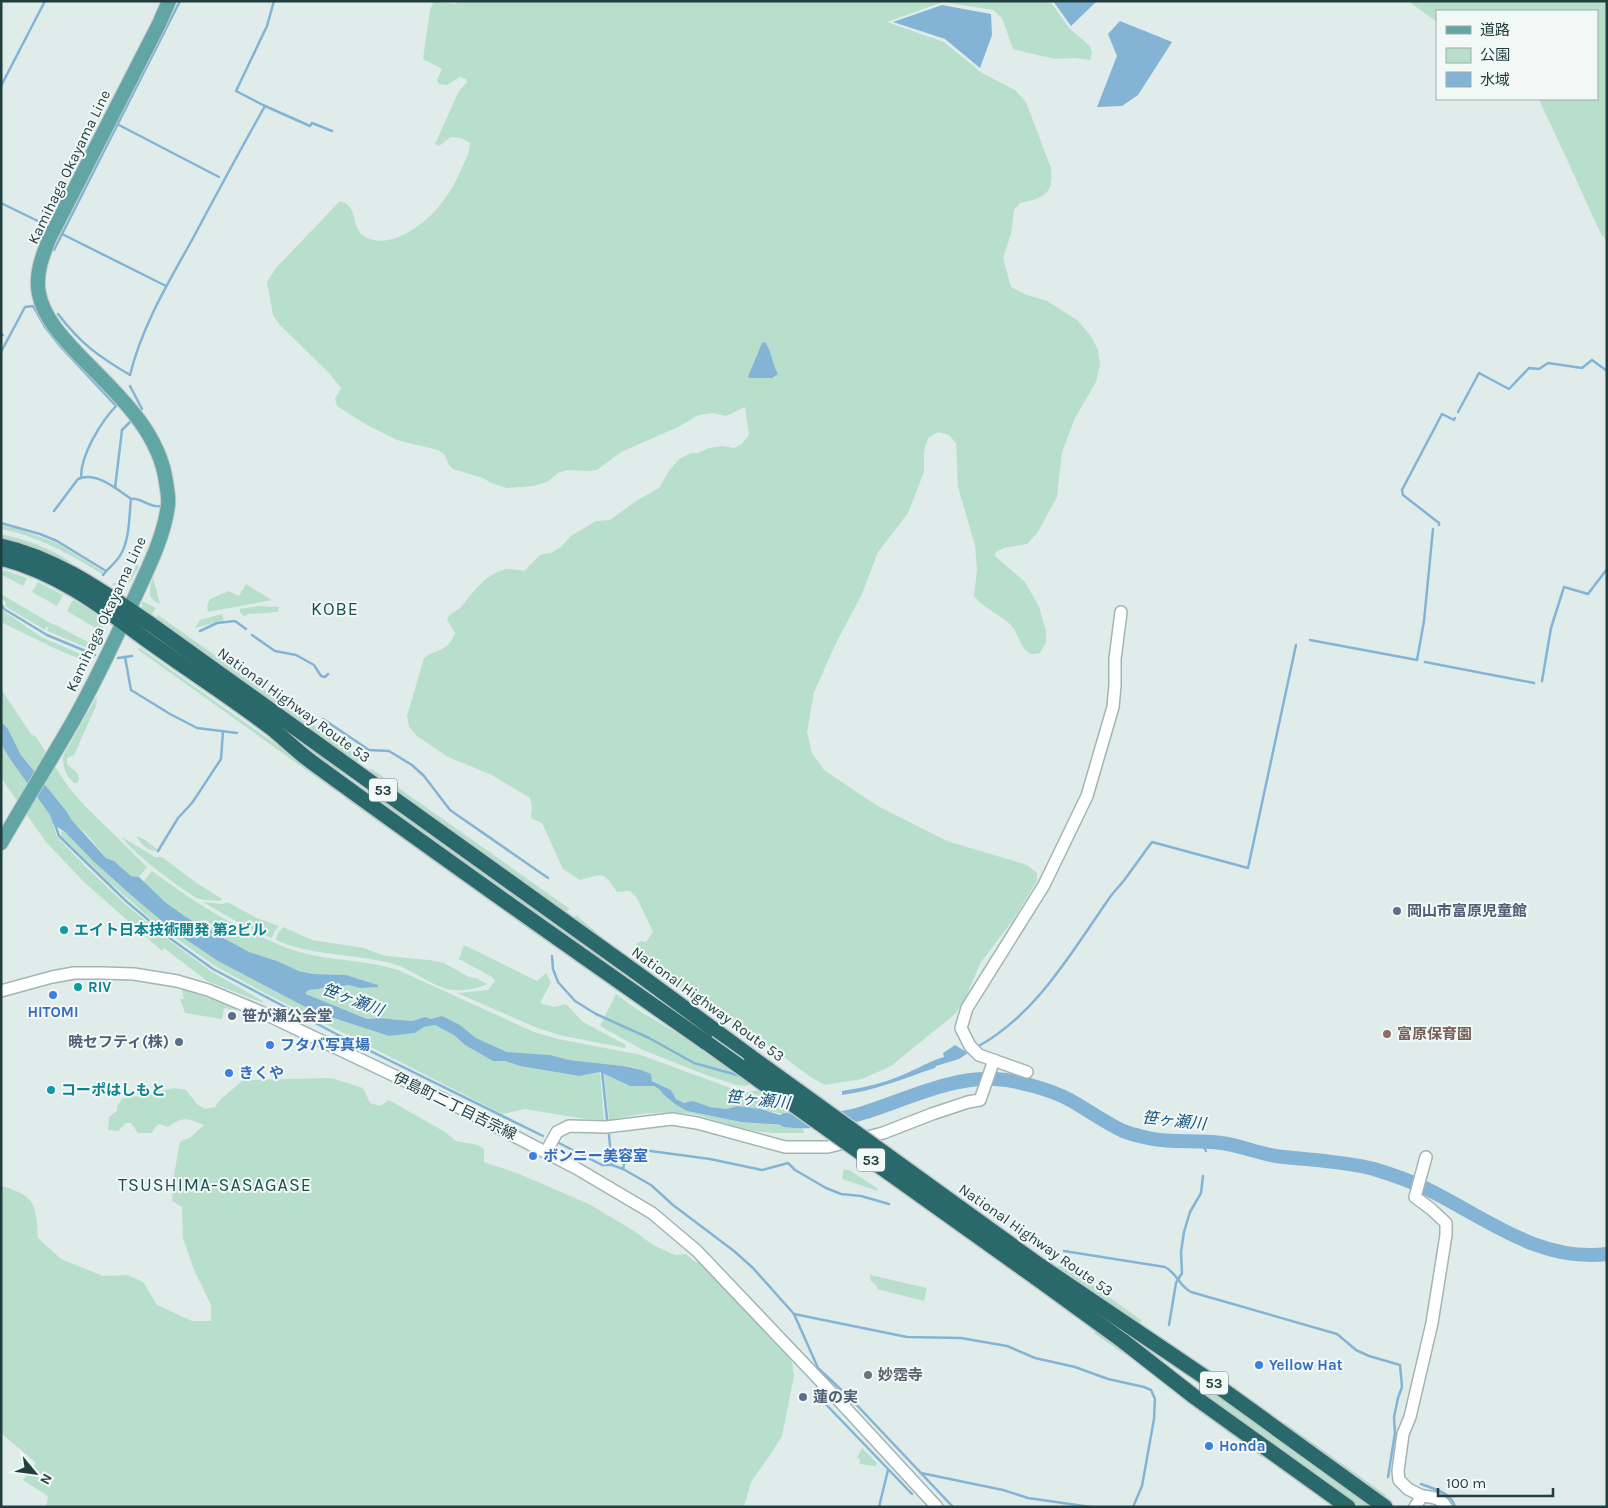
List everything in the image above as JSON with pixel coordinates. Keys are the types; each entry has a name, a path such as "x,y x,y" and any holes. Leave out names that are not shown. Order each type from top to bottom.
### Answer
{"highway":[{"name":"National Highway Route 53","path":"1,546 35,556 64,569 126,616 356,772 751,1057 1037,1271 1196,1398 1348,1507"},
{"name":"National Highway Route 53","path":"1,558 30,567 58,579 107,609 126,616 141,635 270,727 332,776 707,1043 1037,1271 1212,1382 1385,1507"}],"main road":[{"name":"Kamihaga Okayama Line","path":"1,843 92,687 148,568 163,528 168,504 164,469 154,442 120,398 51,323 38,293 38,277 42,258 49,240 169,1"}],"street":[{"path":"1027,1072 994,1062 973,1049 961,1028 967,1008 1044,885 1087,796 1113,708 1115,660 1121,612"},
{"name":"伊島町二丁目吉宗線","path":"1,991 52,977 74,974 134,974 177,981 208,990 261,1012 441,1098 546,1152 624,1195 652,1213 697,1251 937,1507"},
{"path":"546,1152 557,1132 570,1126 606,1127 672,1119 697,1123 785,1147 828,1147 883,1133 932,1114 980,1100 994,1062"},
{"path":"1426,1157 1415,1197 1431,1208 1446,1224 1446,1235 1432,1323 1410,1417 1403,1434 1398,1470 1399,1480 1408,1489 1422,1496 1437,1498 1446,1507"},
{"path":"1414,1507 1422,1496"}],"green space":[{"path":"436,1 455,4 460,1 1050,1 1069,28 1090,46 1092,53 1090,60 1075,58 1055,59 1013,49 1002,18 993,10 943,2 887,22 944,42 982,73 1015,90 1026,102 1051,168 1051,184 1049,190 1041,197 1020,203 1014,210 1011,234 1003,258 1011,287 1027,295 1047,301 1077,320 1091,336 1098,350 1100,365 1096,382 1075,418 1062,452 1057,497 1038,532 1027,544 1004,548 996,552 995,556 1025,582 1039,607 1046,631 1046,642 1040,653 1032,654 1028,652 1023,647 1011,625 983,605 974,596 977,570 975,545 958,487 956,443 949,435 938,432 928,438 924,451 924,472 908,513 878,552 862,594 836,643 814,692 807,732 812,753 824,770 876,805 947,841 1027,865 1037,873 1037,881 1013,920 981,962 965,999 955,1014 891,1066 862,1079 825,1085 812,1078 757,1037 721,1013 699,1002 662,971 641,957 636,944 641,941 646,942 653,932 637,898 630,891 617,892 605,877 597,876 580,880 563,869 542,823 531,818 532,806 530,798 492,775 448,757 417,736 409,727 407,716 424,658 449,644 455,633 447,619 462,606 487,578 508,569 524,571 540,555 551,553 561,547 571,536 596,521 610,520 636,501 659,488 679,459 691,453 698,453 709,448 723,446 734,448 742,444 749,435 745,407 726,416 713,413 699,415 678,427 621,452 597,470 567,470 558,473 547,482 533,486 507,488 453,469 445,455 438,450 397,440 367,425 337,406 335,399 341,388 329,373 280,325 273,315 267,282 276,268 340,201 351,208 356,225 363,236 380,241 390,240 411,231 429,217 451,189 466,159 470,143 461,138 451,137 439,146 435,144 459,91 467,82 466,79 460,77 447,85 439,84 437,80 442,69 423,59 430,10"},
{"path":"1408,1 1607,1 1607,241 1601,234 1539,100 1598,100 1598,10 1436,10 1436,21"},
{"path":"1,525 16,528 57,543 104,572 102,574 41,541 1,529"},
{"path":"1,534 52,551 79,569 36,549 1,538"},
{"path":"137,564 139,567 129,583 118,587 111,584 127,578"},
{"path":"4,570 27,578 23,586 2,575"},
{"path":"153,578 160,604 153,600 150,594"},
{"path":"38,582 63,595 57,606 32,592"},
{"path":"246,584 272,600 208,612 207,606 210,599 229,591 239,596"},
{"path":"1,594 52,624 97,647 95,651 47,631 48,627 45,630 5,606 6,602 1,598"},
{"path":"73,600 89,609 98,617 104,633 67,611"},
{"path":"142,601 156,608 151,615 142,608"},
{"path":"259,606 279,607 278,612 244,616 240,612 240,609"},
{"path":"1,609 41,637 92,659 90,663 56,649 1,622"},
{"path":"222,614 224,620 195,628 200,620"},
{"path":"158,615 358,756 357,762 354,762 158,621 156,618"},
{"path":"140,648 336,787 337,792 137,649"},
{"path":"1,689 31,734 36,737 69,788 147,867 139,877 131,876 114,861 106,858 71,819 21,755 8,729 1,720"},
{"path":"97,696 96,706 74,755 67,758 67,764 78,774 79,780 77,783 74,783 65,771 63,756"},
{"path":"275,721 290,730 313,751 339,769 339,772 337,772"},
{"path":"1,744 50,815 57,837 87,868 124,903 170,941 212,972 263,1001 263,1003 207,981 164,948 162,951 84,882 46,842 1,778"},
{"path":"370,769 570,909 561,912 370,773"},
{"path":"365,787 586,942 582,949 417,831 368,792"},
{"path":"348,796 540,934 540,937 345,798"},
{"path":"61,831 65,832 93,861 131,895 218,961 315,1012 389,1036 415,1033 424,1027 435,1025 454,1035 465,1045 493,1061 505,1061 520,1066 579,1076 600,1072 604,1120 585,1119 525,1109 502,1114 261,991 215,966 152,920 61,836"},
{"path":"136,836 144,839 158,850 153,851 147,848"},
{"path":"122,837 155,857 162,857 195,882 222,899 220,901 203,900 190,894 145,860"},
{"path":"152,871 220,916 288,949 315,956 374,964 398,970 534,1032 558,1039 641,1055 736,1090 748,1092 759,1090 795,1116 737,1106 727,1109 710,1107 693,1101 684,1103 676,1099 671,1090 623,1066 569,1060 550,1055 507,1052 476,1038 460,1025 442,1017 431,1019 425,1017 412,1021 367,1019 306,994 306,992 349,985 359,988 378,985 346,975 313,974 299,971 277,961 249,952 186,917 165,902 143,882"},
{"path":"203,902 223,904 227,902 257,918 279,926 272,938 246,927"},
{"path":"576,915 603,938 604,941 573,919"},
{"path":"283,927 312,940 363,948 386,956 444,963 469,977 476,978 487,984 466,990 447,989 397,965 367,958 305,949 276,940"},
{"path":"464,945 537,981 546,973 551,982 540,1003 554,1007 566,1004 583,1022 626,1045 625,1048 559,1035 535,1027 457,993 488,990 495,981 492,977 459,959"},
{"path":"182,989 237,1008 236,1010 224,1008 222,1019 185,1013 180,999 184,999"},
{"path":"616,994 750,1083 747,1086 736,1085 706,1075 643,1050 600,1026"},
{"path":"604,1074 630,1086 654,1086 687,1111 741,1122 802,1127 804,1133 753,1131 698,1115 676,1112 642,1114 609,1120"},
{"path":"331,1078 363,1088 370,1103 380,1106 389,1100 445,1132 456,1141 478,1145 484,1149 484,1162 517,1173 589,1204 634,1231 653,1245 675,1255 686,1254 694,1261 704,1265 787,1353 792,1362 794,1376 782,1436 751,1482 744,1507 46,1507 48,1496 23,1480 36,1463 1,1433 1,1186 18,1192 30,1200 35,1211 38,1238 61,1259 103,1276 128,1275 143,1282 157,1305 192,1321 211,1321 211,1305 194,1270 183,1238 182,1207 172,1201 174,1175 180,1142 191,1137 204,1125 185,1119 168,1127 160,1124 156,1126 152,1133 138,1133 131,1123 126,1123 118,1131 108,1130 109,1117 117,1111 117,1106 123,1098 142,1097 175,1088 186,1090 197,1104 205,1109 215,1107 220,1100 243,1080"},
{"path":"844,1169 851,1171 878,1189 878,1191 842,1179"},
{"path":"1063,1264 1141,1320 1141,1324 1055,1268"},
{"path":"870,1275 927,1288 924,1301 877,1289 877,1286 871,1281"},
{"path":"1097,1329 1154,1371 1121,1352 1094,1333"},
{"path":"1204,1382 1374,1507 1359,1507 1198,1391"},
{"path":"1181,1394 1267,1455 1262,1457 1180,1397"},
{"path":"1285,1423 1386,1495 1385,1497 1285,1425"},
{"path":"862,1448 877,1463 876,1466 860,1464 860,1459 857,1458"}],"water":[{"path":"1053,1 1097,1 1071,26"},
{"path":"942,5 991,14 992,35 980,68 945,39 893,22"},
{"path":"1120,21 1172,42 1138,95 1122,106 1097,107 1117,56 1108,34"},
{"path":"765,342 778,374 772,378 750,378 748,377 762,343"},
{"path":"1,721 8,729 21,755 71,819 106,858 114,861 131,876 139,877 165,902 186,917 249,952 277,961 299,971 313,974 346,975 378,985 378,987 359,988 349,985 309,990 306,994 367,1019 412,1021 425,1017 431,1019 442,1016 460,1025 476,1038 507,1052 550,1055 569,1060 641,1070 651,1074 652,1081 671,1090 676,1099 684,1103 693,1101 710,1107 727,1109 737,1106 760,1109 780,1115 795,1116 810,1127 741,1122 687,1111 675,1104 654,1086 630,1086 600,1072 579,1076 520,1066 505,1061 493,1061 465,1045 454,1035 435,1025 424,1027 415,1033 389,1036 315,1012 218,961 175,932 93,861 65,832 53,824 50,815 1,744"},
{"path":"955,1045 968,1053 959,1059 889,1084 842,1095 842,1091 868,1086 901,1076 944,1057 943,1053"}],"waterway":[{"path":"1,86 45,1"},
{"path":"54,250 180,1"},
{"path":"274,1 267,26 236,91 310,126 312,123 332,131"},
{"path":"58,314 74,334 91,349 130,375 141,339 156,305 265,106"},
{"path":"117,124 219,177"},
{"path":"1,203 48,226"},
{"path":"62,234 166,286"},
{"path":"1,352 25,307 33,306 45,327 60,346 116,406 104,421 88,449 84,458 81,477"},
{"path":"1458,412 1479,373 1509,389 1529,368 1539,369 1548,363 1582,368 1592,360 1607,371"},
{"path":"130,386 142,409"},
{"path":"1439,525 1439,523 1403,495 1402,490 1442,414 1454,420 1455,418"},
{"path":"115,488 122,430 130,422"},
{"path":"54,511 78,479 85,477 92,477 106,482 131,499 160,506"},
{"path":"103,575 117,560 124,548 128,534 131,499"},
{"path":"1,523 57,541 106,571"},
{"path":"1310,640 1417,660 1424,621 1433,529"},
{"path":"1542,681 1551,628 1564,587 1588,594 1607,569"},
{"path":"1,604 4,609 47,635 95,655"},
{"path":"200,631 217,623 235,621 246,629"},
{"path":"252,635 275,651 296,655 314,665 321,676 325,677 328,674"},
{"path":"977,1047 998,1034 1035,1000 1066,961 1110,897 1152,842 1248,868 1296,645"},
{"path":"118,658 132,656"},
{"path":"125,657 131,690 197,728 237,733"},
{"path":"1425,662 1534,683"},
{"path":"323,719 369,750 389,751 412,765 424,776 450,810 548,878"},
{"path":"158,851 178,818 192,803 221,759 223,731"},
{"path":"55,824 59,836 126,901 171,939 213,969 342,1037 543,1136"},
{"path":"552,956 553,969 558,982 575,1001 596,1014 649,1038 694,1063 744,1077"},
{"path":"602,1071 607,1119"},
{"name":"笹ヶ瀬川","path":"785,1120 816,1121 847,1117 963,1081 980,1079 1013,1081 1062,1096 1116,1127 1138,1136 1166,1141 1221,1143 1276,1156 1338,1162 1374,1169 1423,1187 1489,1223 1534,1244 1557,1251 1582,1255 1607,1254"},
{"path":"609,1135 612,1165"},
{"path":"557,1142 602,1165 612,1165 623,1169 651,1185 673,1205 734,1251 753,1268 794,1314 818,1368 852,1400 953,1507"},
{"path":"1201,1142 1206,1151"},
{"path":"623,1169 628,1148 710,1159 762,1170 788,1163 795,1170 826,1188 841,1194 861,1196 889,1204"},
{"path":"1169,1325 1176,1283 1182,1273 1181,1252 1184,1232 1190,1212 1201,1193 1203,1176"},
{"path":"1064,1251 1165,1267 1191,1292 1337,1334 1356,1350 1400,1365 1402,1387 1394,1417 1395,1433 1388,1477"},
{"path":"794,1314 907,1337 961,1338 1007,1346 1035,1358 1075,1367 1108,1379 1151,1390 1155,1399 1154,1419 1142,1486 1133,1507"},
{"path":"817,1387 816,1394 912,1494"},
{"path":"879,1507 888,1470"},
{"path":"921,1473 1003,1490 1028,1498 1091,1507"},
{"path":"1421,1484 1446,1494 1455,1507"}],"place":[{"name":"岡山市富原児童館","path":"1397,911"},
{"name":"エイト日本技術開発 第2ビル","path":"64,930"},
{"name":"RIV","path":"78,987"},
{"name":"HITOMI","path":"53,995"},
{"name":"笹が瀬公会堂","path":"232,1016"},
{"name":"富原保育園","path":"1387,1034"},
{"name":"暁セフティ(株)","path":"179,1042"},
{"name":"フタバ写真場","path":"270,1045"},
{"name":"きくや","path":"229,1073"},
{"name":"コーポはしもと","path":"51,1090"},
{"name":"ボンニー美容室","path":"533,1156"},
{"name":"Yellow Hat","path":"1259,1365"},
{"name":"妙霑寺","path":"868,1375"},
{"name":"蓮の実","path":"803,1397"},
{"name":"Honda","path":"1209,1446"}],"district":[{"name":"KOBE","path":"335,609"},
{"name":"TSUSHIMA-SASAGASE","path":"215,1185"}]}
